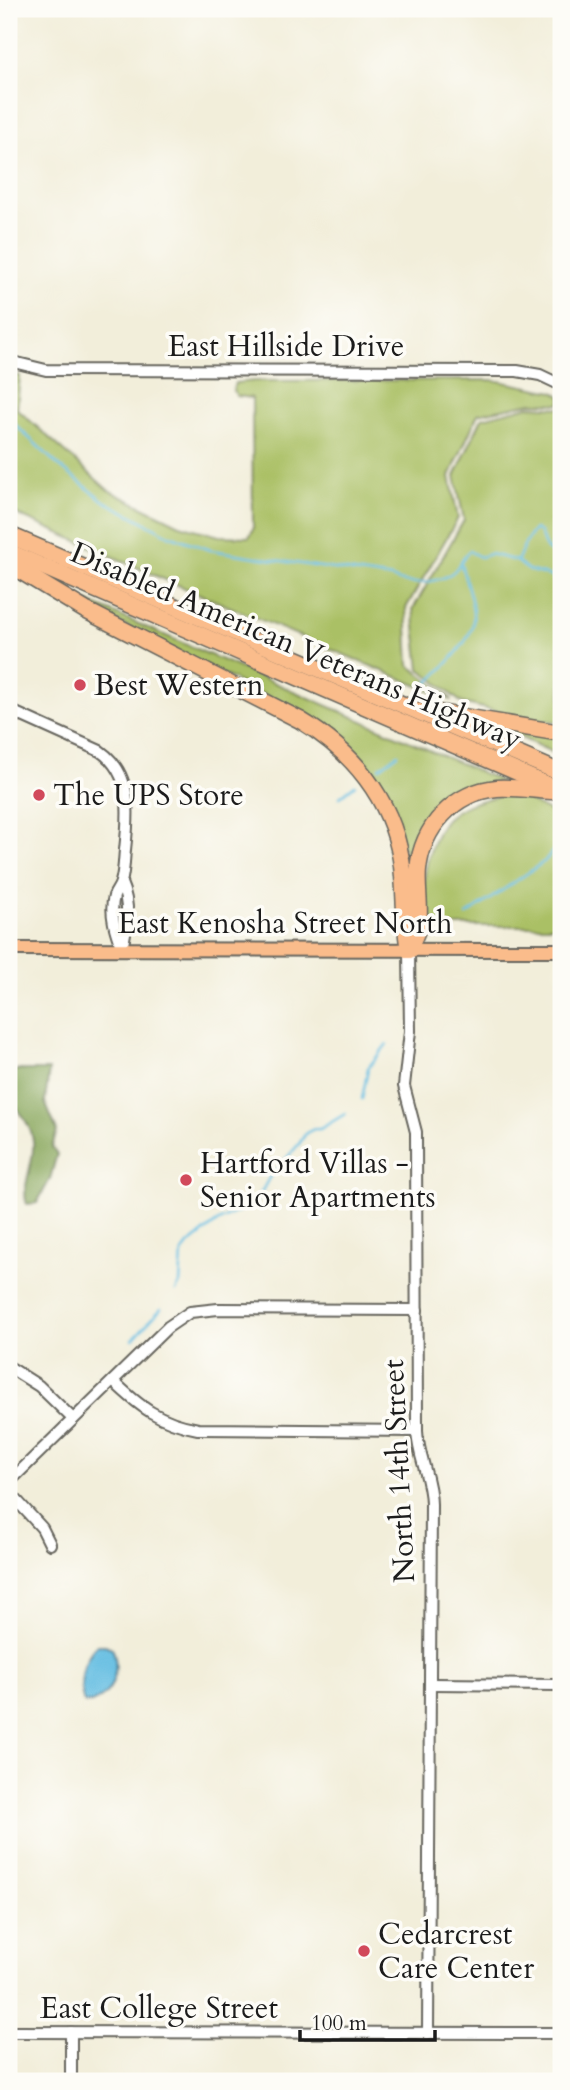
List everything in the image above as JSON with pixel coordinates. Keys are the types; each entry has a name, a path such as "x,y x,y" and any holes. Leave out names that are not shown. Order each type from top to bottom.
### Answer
{"highway":[{"name":"Disabled American Veterans Highway","path":"10,539 561,773"},
{"name":"Disabled American Veterans Highway","path":"10,539 561,792"},
{"path":"9,564 85,610 318,730 350,757 366,775 378,795 397,840 409,950"},
{"path":"415,710 561,733"},
{"path":"409,950 418,928 417,875 421,853 432,827 443,813 466,797 495,788 561,792"}],"main road":[{"name":"East Kenosha Street North","path":"9,949 561,950"}],"street":[{"name":"East Hillside Drive","path":"9,361 46,370 517,371 540,375 561,385"},
{"path":"9,710 94,747 111,761 124,781 128,808 121,883 114,897 114,924 122,949"},
{"name":"North 14th Street","path":"409,950 410,1031 404,1086 416,1132 417,1431 420,1457 431,1489 428,2033"},
{"path":"9,1482 168,1326 190,1312 218,1309 417,1310"},
{"path":"9,1367 39,1386 73,1419"},
{"path":"113,1381 150,1414 198,1429 417,1431"},
{"path":"9,1492 42,1528 50,1544"},
{"path":"430,1684 561,1685"},
{"name":"East College Street","path":"9,2032 561,2033"},
{"path":"71,2032 71,2081"}],"green space":[{"path":"9,371 20,376 17,409 108,490 180,525 219,536 249,537 253,529 252,398 237,396 233,390 235,383 493,380 554,392 561,396 561,404 531,403 478,414 450,476 458,518 406,608 409,665 452,700 161,578 20,516 9,508"},
{"path":"529,406 561,408 561,722 534,720 462,703 420,669 413,609 464,520 455,476 482,418"},
{"path":"88,602 501,781 465,791 439,806 422,831 411,867 408,867 395,815 382,787 361,758 326,726 89,607"},
{"path":"500,728 561,736 561,756 556,754"},
{"path":"502,795 522,797 561,817 561,926 437,924 429,915 424,887 434,839 447,818 459,809"},
{"path":"9,1070 49,1070 45,1102 57,1131 52,1147 57,1154 50,1179 37,1203 27,1204 25,1198 33,1140 29,1126 9,1092"}],"water":[{"path":"97,1645 112,1648 115,1675 101,1697 84,1703 81,1688 83,1672 88,1657"}],"waterway":[{"path":"9,419 58,465 104,501 169,535 211,550 416,583 450,574 469,551 480,557 490,554 517,561"},
{"path":"561,543 560,552 551,552 540,532 535,529 517,561 528,570 561,579"},
{"path":"428,683 455,655 471,630 473,608 461,564"},
{"path":"379,768 398,754"},
{"path":"340,797 355,785"},
{"path":"467,915 545,861 561,841"},
{"path":"362,1099 368,1068 387,1044"},
{"path":"176,1291 180,1283 182,1253 188,1245 217,1222 256,1202 269,1178 306,1133 320,1129 345,1114"},
{"path":"133,1339 161,1309"}],"place":[{"name":"Best Western","path":"80,685"},
{"name":"The UPS Store","path":"39,795"},
{"name":"Hartford Villas - Senior Apartments","path":"186,1180"},
{"name":"Cedarcrest Care Center","path":"364,1951"}]}
